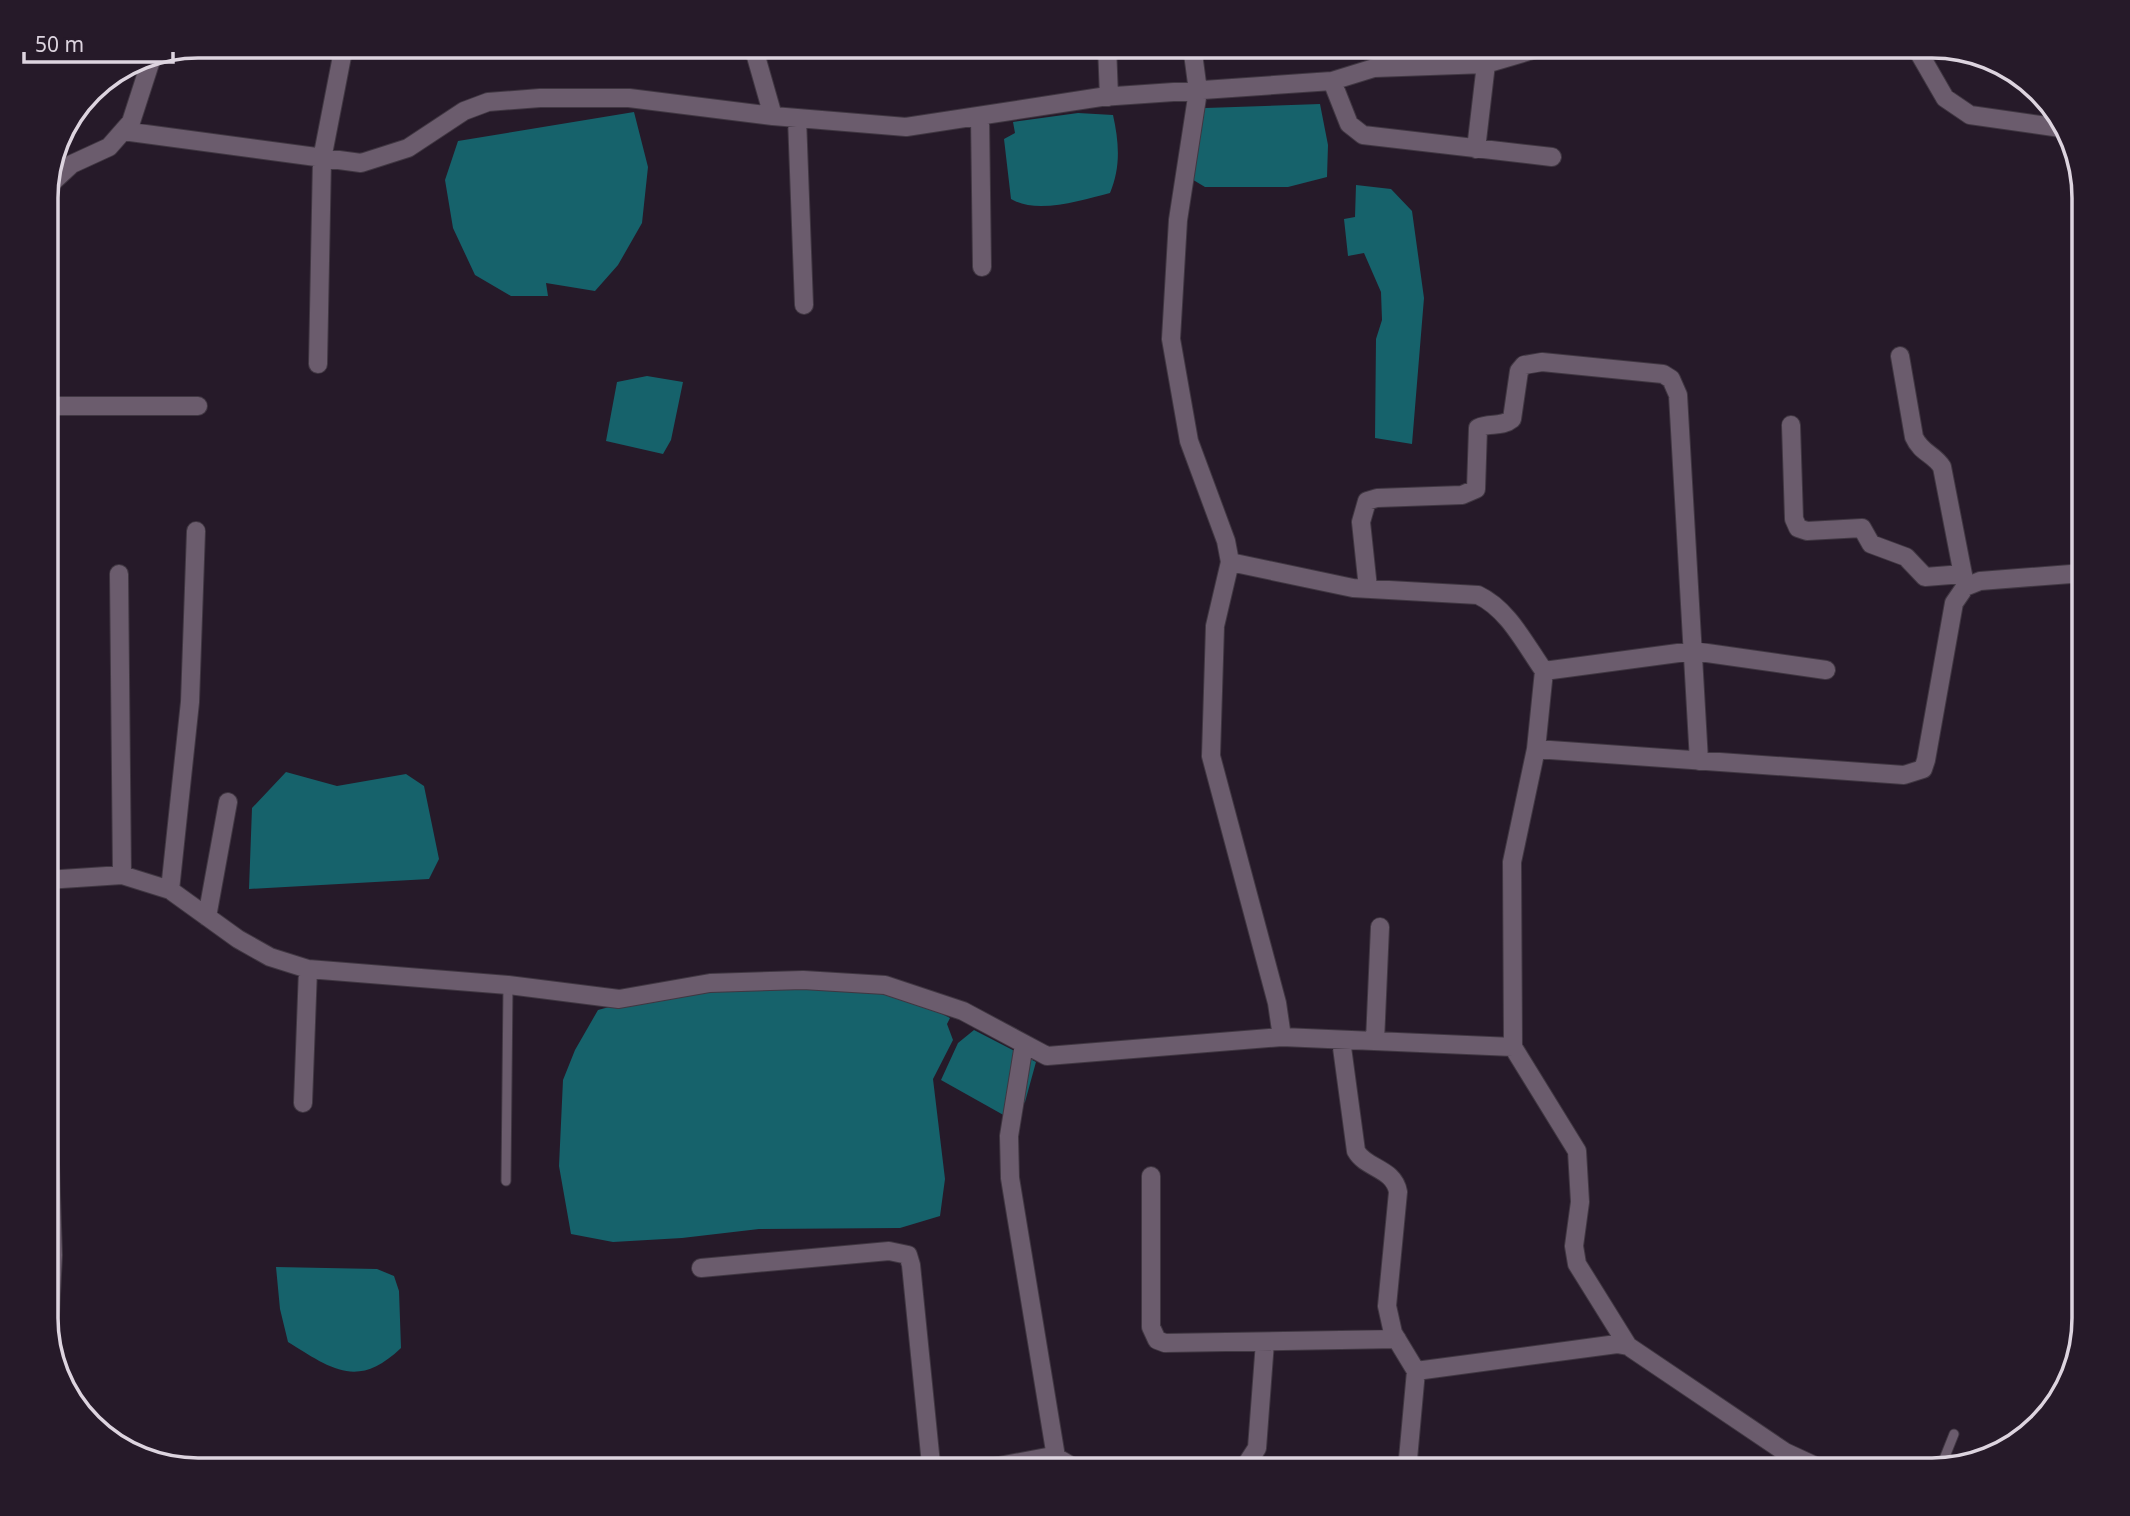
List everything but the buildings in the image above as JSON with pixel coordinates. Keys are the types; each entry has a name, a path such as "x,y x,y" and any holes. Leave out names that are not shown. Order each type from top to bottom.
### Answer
{"street":[{"path":"318,364 322,159 342,58"},
{"path":"756,58 773,116"},
{"path":"1107,58 1109,97"},
{"path":"1194,58 1198,91 1178,220 1171,339 1189,441 1226,541 1230,562 1215,626 1211,756 1277,1003 1282,1037"},
{"path":"1391,58 1391,66"},
{"path":"123,131 361,163 408,148 464,111 488,102 629,99 773,116 906,127 1109,97 1332,81 1358,70 1391,66 1486,64 1506,58"},
{"path":"1922,58 1945,98 1970,115 2053,128"},
{"path":"1476,149 1486,64"},
{"path":"60,175 72,164 109,147 131,122 149,66"},
{"path":"1332,81 1354,131 1374,139 1552,157"},
{"path":"980,116 982,267"},
{"path":"797,118 804,305"},
{"path":"63,160 72,164"},
{"path":"1536,749 1904,775 1923,769 1954,603 1964,581 1942,467 1937,459 1919,448 1914,437 1900,356"},
{"path":"1368,588 1361,522 1367,501 1377,498 1462,495 1476,489 1478,428 1506,424 1512,419 1519,371 1524,365 1542,362 1663,374 1671,379 1678,396 1699,761"},
{"path":"58,406 198,406"},
{"path":"1791,425 1794,519 1798,528 1863,528 1871,544 1906,557 1925,577 1980,581 2072,574"},
{"path":"170,890 190,702 196,531"},
{"path":"1230,562 1340,586 1458,591 1492,601 1544,671 1536,749 1512,862 1513,1047 1577,1151 1580,1202 1574,1246 1577,1264 1628,1346 1798,1458"},
{"path":"119,574 122,875"},
{"path":"1544,671 1693,651 1826,670"},
{"path":"207,917 228,802"},
{"path":"58,879 122,875 170,890 270,957 308,969 508,985 619,999 710,983 803,980 885,985 963,1011 1047,1056 1282,1037 1513,1047"},
{"path":"1375,1041 1380,928"},
{"path":"303,1103 308,969"},
{"path":"1341,1040 1356,1151 1360,1158 1388,1174 1396,1183 1387,1306 1397,1339 1416,1371 1409,1458"},
{"path":"1024,1044 1009,1136 1010,1178 1065,1458"},
{"path":"1151,1176 1152,1335 1165,1343 1397,1339"},
{"path":"701,1268 889,1251 908,1255 930,1458"},
{"path":"1251,1458 1257,1448 1265,1342"},
{"path":"1416,1371 1617,1345 1628,1346"}],"lane":[{"path":"506,1181 508,985"},
{"path":"1945,1457 1954,1434"}],"water":[{"path":"1320,104 1328,145 1327,177 1288,187 1205,187 1185,175 1205,108"},
{"path":"634,112 648,167 642,223 618,265 595,291 546,283 548,296 511,296 475,275 453,228 445,180 458,141"},
{"path":"1078,113 1113,115 1118,154 1110,193 1046,206 1022,204 1011,199 1004,139 1015,133 1013,122"},
{"path":"1356,185 1391,189 1412,211 1424,298 1412,444 1375,438 1376,339 1382,320 1381,292 1364,253 1348,256 1344,219 1355,217"},
{"path":"647,376 683,382 671,440 663,454 606,441 617,382"},
{"path":"286,772 337,786 406,774 424,786 439,859 429,879 249,889 252,808"},
{"path":"885,985 950,1018 947,1024 953,1040 933,1079 945,1179 940,1216 900,1228 759,1229 682,1238 613,1242 571,1234 559,1166 563,1080 575,1050 598,1010 675,989"},
{"path":"974,1030 1036,1062 1025,1102 1007,1117 941,1080 958,1043"},
{"path":"276,1267 377,1269 394,1276 399,1291 401,1348 386,1361 358,1372 332,1367 288,1342 280,1309"}]}
